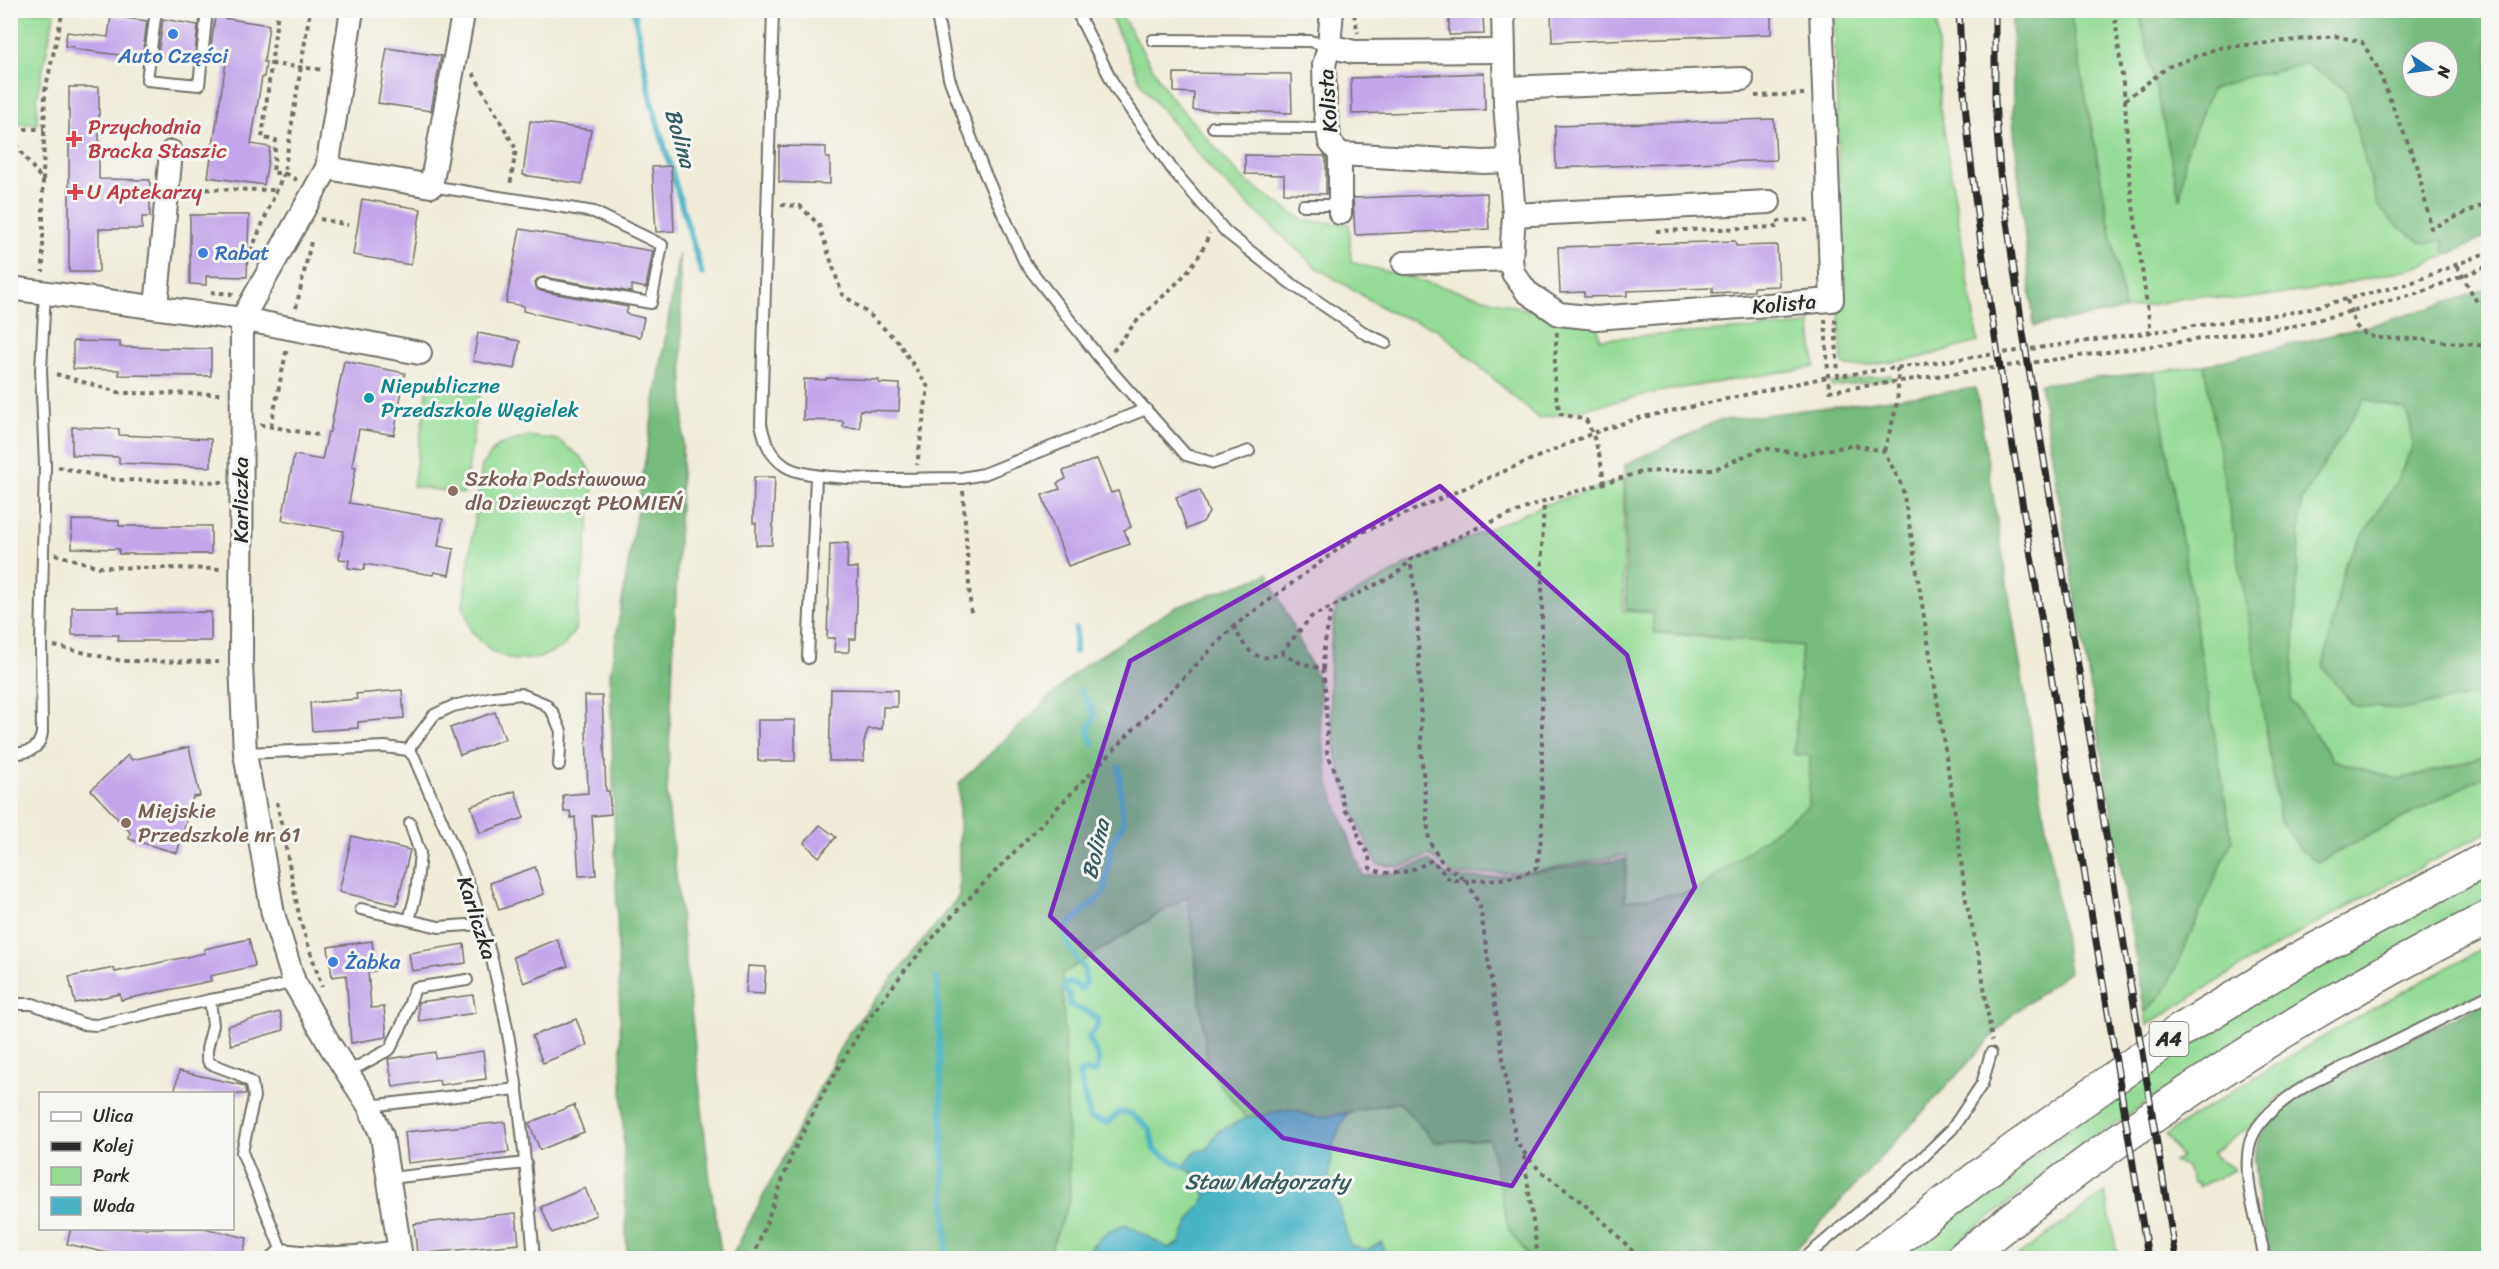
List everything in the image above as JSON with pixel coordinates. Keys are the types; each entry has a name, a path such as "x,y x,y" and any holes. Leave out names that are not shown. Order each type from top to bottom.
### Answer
{"highway":[{"name":"A4","path":"1873,1258 1971,1181 2178,1032 2300,958 2488,858"},
{"name":"A4","path":"1963,1258 2169,1104 2234,1061 2401,963 2488,918"}],"street":[{"name":"Karliczka","path":"352,10 327,168 242,319 241,664 245,753 273,914 294,982 331,1047 369,1106 382,1136 400,1252"},
{"path":"327,168 431,186 462,20 457,10"},
{"name":"Kolista","path":"1332,10 1329,46 1324,65 1326,126 1330,142 1340,154 1339,209"},
{"name":"Kolista","path":"1503,10 1503,51 1514,215 1511,259 1513,273 1527,292 1559,314 1596,318 1828,300 1821,10"},
{"name":"Kolista","path":"1329,46 1362,52 1503,51"},
{"path":"1505,88 1742,79"},
{"path":"156,307 171,152"},
{"name":"Kolista","path":"1340,154 1483,162 1510,161"},
{"path":"1514,215 1593,209 1769,202"},
{"path":"1404,263 1511,259"},
{"path":"10,288 44,285 420,353"}],"lane":[{"path":"156,10 147,80 199,85 207,10"},
{"path":"773,10 761,424 767,449 786,467 816,477 962,478 984,474 1146,409"},
{"path":"936,10 949,78 982,167 1025,263 1104,363 1186,455 1214,463 1250,451"},
{"path":"1076,10 1116,89 1172,169 1226,231 1289,282 1366,334 1386,343"},
{"path":"1153,40 1310,41 1329,46"},
{"path":"1212,127 1314,128 1326,126"},
{"path":"431,186 594,212 662,245 651,303 542,284"},
{"path":"1303,205 1339,209"},
{"path":"10,754 33,750 41,740 45,465 41,370 44,285"},
{"path":"808,658 816,477"},
{"path":"245,753 385,747 408,750 434,715 453,706 493,697 521,694 545,704 552,712 561,731 559,765"},
{"name":"Karliczka","path":"408,750 414,757 477,907 500,992 517,1089 534,1258"},
{"path":"409,920 416,894 420,853 411,824"},
{"path":"361,909 439,927 482,924"},
{"path":"348,1072 390,1049 403,1023 415,988 467,980"},
{"path":"10,1004 33,1004 83,1024 97,1025 294,982"},
{"path":"2265,1258 2250,1185 2248,1161 2249,1145 2270,1113 2309,1084 2488,996"},
{"path":"210,1000 213,1025 207,1058 209,1063 238,1074 252,1083 254,1097 242,1152 281,1249"},
{"path":"1805,1258 1918,1162 1952,1129 1982,1084 1991,1053"},
{"path":"369,1106 517,1089"},
{"path":"390,1178 525,1163"},
{"path":"281,1249 313,1254 400,1252"},
{"path":"271,1258 281,1249"}],"path":[{"path":"44,285 45,91 63,10"},
{"path":"278,10 262,138 276,140 273,173 284,173 315,188"},
{"path":"252,270 250,253 284,173 309,10"},
{"path":"1353,10 1362,52"},
{"path":"2114,10 2125,100 2129,177 2151,333"},
{"path":"2125,100 2168,67 2218,48 2335,36 2362,42 2377,67 2418,168 2431,228 2488,202"},
{"path":"457,47 516,149 508,198"},
{"path":"271,64 342,72"},
{"path":"15,129 44,129"},
{"path":"10,137 43,181"},
{"path":"187,199 188,188 277,190"},
{"path":"768,205 800,206 819,225 842,294 870,315 897,342 928,387 915,478"},
{"path":"316,218 348,225"},
{"path":"1104,363 1134,324 1184,276 1205,246 1214,218"},
{"path":"1828,300 1838,376 2294,312 2408,284 2488,252"},
{"path":"2456,266 2477,302 2488,300"},
{"path":"1828,300 1827,377 1829,391 2294,326 2351,313 2416,294 2488,266"},
{"path":"201,290 231,294 239,287"},
{"path":"2347,300 2355,325 2362,332 2375,338 2415,339 2488,346"},
{"path":"1559,314 1554,373 1556,400 1561,414 1586,420 1600,453 1604,483"},
{"path":"1897,368 1898,408 1884,451 1902,486 1911,534 1956,820 1966,901 1989,1014 1991,1053"},
{"path":"41,370 122,393 230,394 230,382 241,383"},
{"path":"753,1258 794,1152 825,1090 864,1025 905,970 950,918 1234,626 1360,533 1593,433 1639,418 1827,377"},
{"path":"262,414 262,436"},
{"path":"262,425 318,435"},
{"path":"1234,626 1244,648 1254,654 1273,657 1281,653 1311,618 1395,575 1410,561 1479,527 1544,501 1641,472 1715,469 1763,448 1804,454 1854,445 1884,451"},
{"path":"45,465 117,480 230,482"},
{"path":"962,478 971,615"},
{"path":"1332,606 1324,647 1323,669 1327,753 1335,771 1345,810 1355,822 1360,841 1369,855 1370,868 1390,874 1401,873 1432,861 1450,880 1467,881 1527,875 1537,867 1542,831 1544,501"},
{"path":"10,514 13,520 10,551"},
{"path":"43,550 99,567 230,569"},
{"path":"1410,561 1417,604 1422,761 1429,841 1443,864 1467,881 1480,906 1515,1138 1524,1156 1538,1258"},
{"path":"41,643 122,661 229,663"},
{"path":"1281,653 1298,662 1323,669"},
{"path":"276,799 300,920 326,997"},
{"path":"1524,1156 1554,1184 1585,1205 1639,1258"}],"highlighted area":[{"path":"1440,486 1627,655 1695,887 1512,1186 1283,1138 1050,916 1130,661"}],"green space":[{"path":"13,11 55,11 37,97 37,124 11,124 10,20"},
{"path":"1108,11 1119,11 1168,94 1243,179 1304,221 1349,224 1351,262 1559,318 1597,324 1600,339 1810,325 1809,310 1815,367 1663,391 1539,419 1437,329 1390,312 1317,268 1216,175 1143,87"},
{"path":"1834,11 1937,11 1940,106 1978,342 1915,359 1856,367 1847,366 1842,362 1839,310 1843,308"},
{"path":"2012,11 2070,11 2125,310 2034,326 2013,121"},
{"path":"2070,11 2139,11 2180,198 2186,153 2211,90 2246,77 2306,64 2346,90 2378,207 2444,241 2445,256 2421,266 2327,288 2236,300 2199,295 2125,310"},
{"path":"2139,11 2488,11 2488,236 2445,256 2444,241 2423,243 2400,228 2378,207 2346,90 2306,64 2246,77 2211,90 2186,153 2180,200"},
{"path":"679,254 684,413 667,795 710,1181 722,1258 627,1258 610,674"},
{"path":"2488,288 2488,704 2471,696 2406,709 2354,706 2323,667 2345,564 2397,481 2412,447 2411,424 2405,409 2364,399 2301,501 2291,700 2333,760 2400,780 2488,756 2488,774 2318,862 2300,849 2280,820 2248,614 2204,365 2383,322"},
{"path":"2204,365 2248,614 2280,820 2318,862 2488,774 2488,832 2315,924 2230,973 2147,1025 2145,1013 2165,991 2232,841 2154,372"},
{"path":"2154,372 2232,841 2165,991 2145,1013 2040,384"},
{"path":"1891,375 1893,379 1832,387 1831,383"},
{"path":"428,386 480,394 464,494 413,486"},
{"path":"1976,388 2069,972 2013,1014 1788,1258 1527,1258 1525,1251 1509,1230 1489,1139 1435,1142 1399,1102 1317,1118 1290,1109 1246,1118 1208,1068 1188,895 1062,974 1070,1199 1047,1258 731,1258 847,1035 959,896 959,783 1082,667 1174,608 1268,574 1320,684 1320,718 1329,784 1363,876 1394,873 1428,860 1451,878 1489,878 1625,859 1625,901 1694,892 1809,805 1810,756 1794,754 1802,646 1653,631 1653,612 1626,610 1625,465 1717,421"},
{"path":"2364,399 2405,409 2411,427 2412,445 2402,473 2393,489 2345,564 2406,709 2471,696 2488,704 2488,756 2400,780 2333,760 2291,700 2301,501"},
{"path":"528,436 558,440 581,457 595,478 575,630 564,646 540,658 514,660 492,652 471,631 463,605 482,466 497,446"},
{"path":"1624,479 1623,611 1654,613 1655,633 1802,645 1794,753 1810,756 1809,805 1694,892 1625,901 1627,855 1528,872 1454,875 1429,855 1400,867 1377,864 1343,781 1333,731 1330,706 1330,654 1337,604 1412,562 1547,504"},
{"path":"2488,875 2488,904 2186,1076 2085,1144 1937,1258 1892,1258 2178,1050 2317,965"},
{"path":"1189,895 1208,1068 1246,1118 1217,1132 1207,1149 1185,1168 1198,1176 1207,1197 1188,1223 1180,1243 1168,1248 1126,1225 1092,1245 1088,1258 1047,1258 1070,1199 1062,974"},
{"path":"2488,946 2488,990 2296,1086 2276,1099 2248,1128 2212,1153 2234,1170 2198,1187 2198,1183 2193,1183 2185,1166 2173,1162 2181,1157 2165,1135 2324,1036"},
{"path":"2488,1001 2488,1258 2270,1258 2258,1202 2254,1159 2258,1141 2272,1119 2306,1092"},
{"path":"1399,1102 1435,1142 1489,1139 1509,1230 1525,1251 1527,1258 1385,1258 1382,1242 1367,1250 1350,1245 1329,1175 1334,1141 1347,1113"},
{"path":"2105,1193 2118,1258 2015,1258"}],"water":[{"name":"Staw Małgorzaty","path":"1290,1109 1317,1118 1347,1113 1334,1141 1329,1175 1350,1245 1367,1250 1382,1242 1385,1258 1088,1258 1094,1245 1102,1236 1126,1224 1168,1248 1180,1243 1188,1223 1206,1197 1198,1176 1184,1167 1194,1152 1207,1149 1217,1132 1246,1118"}],"building":[{"path":"1551,10 1771,10 1771,34 1552,42"},
{"path":"1483,15 1484,34 1449,35 1449,16"},
{"path":"111,16 147,21 142,58 65,46 67,32 108,37"},
{"path":"215,17 269,25 264,77 262,77 251,144 270,147 264,185 208,177 227,56 210,54"},
{"path":"163,19 198,25 194,62 158,56"},
{"path":"387,48 441,56 431,111 378,103"},
{"path":"1174,73 1291,74 1292,113 1193,110 1194,93 1174,92"},
{"path":"1484,73 1485,110 1352,114 1351,78"},
{"path":"69,87 99,87 99,179 150,180 150,217 142,217 142,229 99,229 99,272 69,272"},
{"path":"1774,119 1776,160 1556,168 1555,126"},
{"path":"530,121 591,130 582,184 523,175"},
{"path":"779,146 826,147 826,158 830,158 830,184 779,182"},
{"path":"1245,155 1324,156 1326,159 1326,194 1284,193 1284,175 1245,174"},
{"path":"671,166 674,231 656,232 652,167"},
{"path":"1487,193 1489,229 1355,235 1353,198"},
{"path":"362,199 421,209 411,265 353,255"},
{"path":"190,215 249,215 247,277 206,276 206,285 190,284"},
{"path":"520,229 653,251 646,288 632,285 631,292 543,277 537,279 535,283 537,289 541,291 628,307 626,314 644,318 640,337 523,311 524,306 506,303"},
{"path":"1735,241 1736,246 1777,245 1779,286 1754,287 1754,291 1712,293 1712,288 1627,291 1627,296 1584,297 1584,292 1560,293 1558,247"},
{"path":"478,333 520,341 515,369 473,361"},
{"path":"73,341 120,342 120,347 211,349 211,376 119,375 119,370 73,369"},
{"path":"344,361 405,373 394,435 359,429 352,466 356,467 349,503 443,519 438,546 454,549 449,575 434,572 433,575 365,564 364,570 348,568 349,560 339,559 344,531 282,520 294,455 322,460"},
{"path":"826,378 879,380 879,383 900,384 899,411 860,410 860,428 843,427 843,421 803,420 804,379 826,380"},
{"path":"72,427 119,429 119,435 211,439 211,467 119,463 119,457 72,455"},
{"path":"1097,459 1111,493 1118,491 1131,527 1124,530 1130,544 1068,566 1042,495 1060,489 1057,483 1066,479 1063,471"},
{"path":"754,477 775,477 772,545 756,545 756,523 753,523"},
{"path":"1200,490 1209,513 1203,522 1187,529 1176,497"},
{"path":"72,520 119,521 119,526 211,526 211,554 119,554 119,549 72,548"},
{"path":"848,543 847,568 858,568 856,639 849,639 849,652 834,652 835,638 827,638 830,544"},
{"path":"72,607 119,607 119,613 211,612 211,641 118,641 119,635 72,635"},
{"path":"831,689 897,690 897,707 883,707 882,729 868,729 864,742 864,761 829,761"},
{"path":"402,690 404,718 358,722 358,728 312,731 310,703 357,699 356,694"},
{"path":"585,696 602,696 606,791 609,791 611,814 592,816 596,875 579,876 575,817 571,818 570,811 564,812 563,795 588,793"},
{"path":"495,712 505,739 460,755 450,728"},
{"path":"758,720 795,720 795,761 758,761"},
{"path":"189,747 200,796 193,797 177,853 129,839 130,832 91,790 128,755 132,760"},
{"path":"515,791 524,818 480,833 471,806"},
{"path":"820,825 836,837 819,857 804,843"},
{"path":"352,836 410,850 397,905 339,892"},
{"path":"535,867 544,894 499,910 490,883"},
{"path":"249,939 255,966 210,976 211,981 121,1000 120,994 75,1003 69,977 114,968 115,972 205,953 204,949"},
{"path":"557,939 568,966 524,983 513,957"},
{"path":"372,941 376,971 368,972 371,1008 384,1007 387,1037 351,1043 346,975 332,977 328,947"},
{"path":"464,944 466,963 412,971 409,953"},
{"path":"748,966 766,967 764,994 746,993"},
{"path":"473,995 476,1013 419,1021 418,1002"},
{"path":"280,1012 284,1030 231,1045 227,1026"},
{"path":"576,1019 587,1045 543,1063 532,1036"},
{"path":"483,1051 486,1079 440,1085 439,1080 393,1087 388,1059 435,1052 435,1058"},
{"path":"179,1071 241,1085 245,1087 246,1094 234,1094 234,1092 174,1092"},
{"path":"574,1105 584,1132 540,1150 529,1123"},
{"path":"505,1122 509,1152 408,1163 405,1132"},
{"path":"585,1188 596,1215 552,1233 541,1207"},
{"path":"516,1213 519,1244 417,1254 414,1224"},
{"path":"70,1230 213,1230 247,1238 242,1258 131,1258 67,1244"}],"waterway":[{"name":"Bolina","path":"634,10 651,101 702,274"},
{"name":"Bolina","path":"1075,652 1076,629"},
{"name":"Bolina","path":"1080,690 1095,715 1088,730 1093,744"},
{"name":"Bolina","path":"1119,768 1123,825 1112,842 1104,893 1065,928 1069,947 1084,969 1086,983 1081,989 1075,984 1066,983 1064,988 1070,996 1069,1004 1088,1012 1098,1020 1096,1029 1089,1036 1098,1057 1095,1073 1087,1071 1079,1073 1090,1118 1108,1123 1119,1112 1130,1113 1150,1129 1154,1150 1184,1167"},
{"path":"937,979 947,1258"}],"railway":[{"path":"1959,10 1969,141 1985,272 2148,1258"},
{"path":"1995,10 1995,100 2000,173 2023,333 2176,1258"}],"place":[{"name":"Auto Części","path":"173,34"},
{"name":"Przychodnia Bracka Staszic","path":"74,139"},
{"name":"U Aptekarzy","path":"75,192"},
{"name":"Rabat","path":"203,253"},
{"name":"Niepubliczne Przedszkole Węgielek","path":"369,398"},
{"name":"Szkoła Podstawowa dla Dziewcząt PŁOMIEŃ","path":"453,491"},
{"name":"Miejskie Przedszkole nr 61","path":"126,823"},
{"name":"Żabka","path":"333,962"}]}
